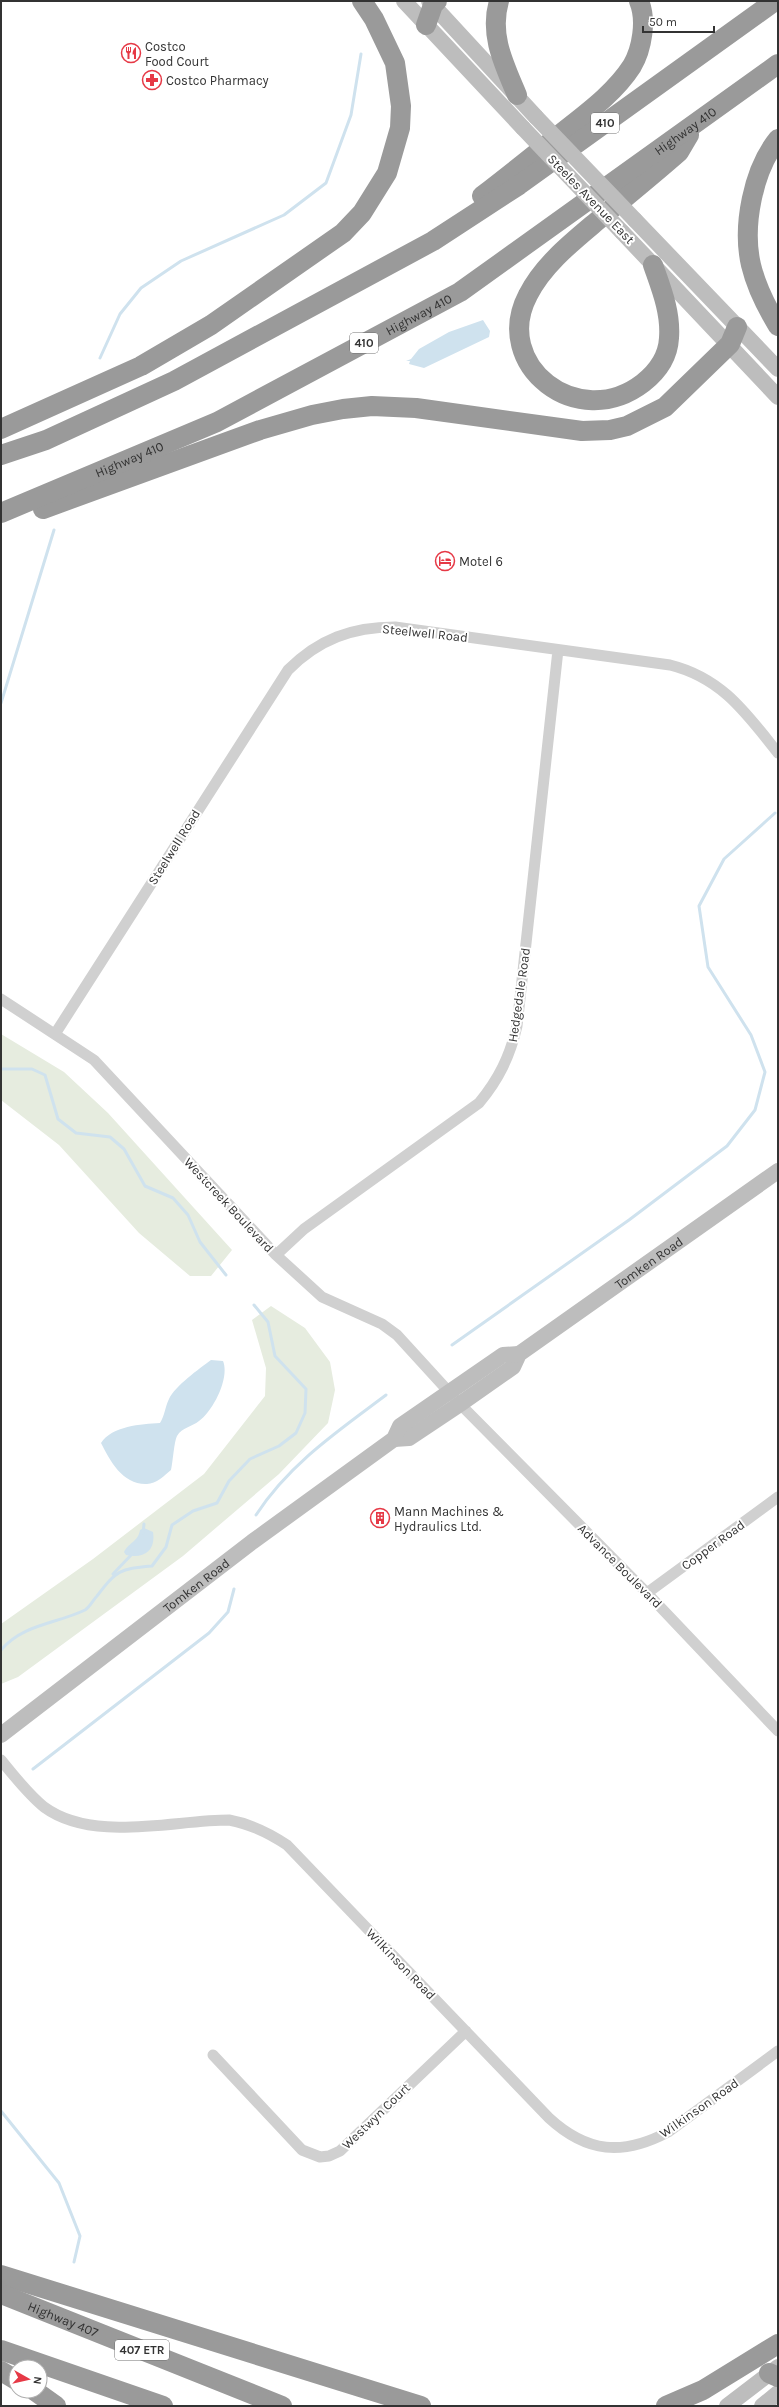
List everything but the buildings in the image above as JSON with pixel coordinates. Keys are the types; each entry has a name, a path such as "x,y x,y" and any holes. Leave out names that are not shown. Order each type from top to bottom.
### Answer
{"highway":[{"path":"1,429 141,366 211,325 344,233 362,213 387,173 400,128 400,106 395,64 374,19 362,1"},
{"path":"499,1 495,14 495,35 501,57 517,95"},
{"path":"433,241 476,201 578,120 622,78 632,66 641,39 643,20 639,1"},
{"name":"410","path":"1,455 46,440 174,381 433,241 520,185 775,1"},
{"path":"426,25 433,2"},
{"name":"Highway 410","path":"4,512 217,422 460,292 778,64"},
{"path":"653,265 665,299 670,324 667,352 656,371 638,387 614,399 602,401 574,399 548,385 531,366 522,343 520,321 527,295 550,264 574,241 679,152 693,126"},
{"path":"778,139 762,165 755,185 749,224 749,244 751,264 758,284 778,326"},
{"path":"4,512 39,511 260,430 312,415 343,409 372,406 416,408 582,431 610,430 627,426 665,407 733,336"},
{"path":"1,2275 421,2406"},
{"name":"Highway 407","path":"1,2294 282,2406"},
{"path":"666,2406 703,2390 778,2344"},
{"path":"1,2350 163,2406"},
{"path":"46,2399 56,2406"}],"main road":[{"name":"Steeles Avenue East","path":"404,1 653,265 733,336 778,370"},
{"name":"Steeles Avenue East","path":"433,2 536,117 635,220 733,336 778,397"},
{"name":"Tomken Road","path":"394,1439 409,1438 460,1404 513,1367 519,1354 778,1171"},
{"name":"Tomken Road","path":"1,1735 252,1542 394,1439 400,1426 503,1355 519,1354"},
{"path":"727,2406 775,2372"},
{"path":"762,2406 778,2393"}],"street":[{"name":"Steelwell Road","path":"55,1034 288,670 303,655 351,631 375,627 395,628 670,665 689,670 726,692 778,753"},
{"name":"Hedgedale Road","path":"276,1255 304,1229 479,1103 495,1084 503,1068 512,1046 517,1026 558,650"},
{"name":"Westcreek Boulevard","path":"1,999 94,1060 276,1255 322,1297 382,1324 397,1335 460,1404"},
{"name":"Advance Boulevard","path":"460,1404 647,1593 778,1731"},
{"name":"Copper Road","path":"647,1593 778,1497"},
{"name":"Wilkinson Road","path":"1,1760 25,1788 45,1807 77,1822 119,1828 229,1820 243,1823 274,1836 287,1845 561,2129 575,2138 601,2148 623,2148 649,2142 668,2132 778,2051"},
{"name":"Westwyn Court","path":"214,2055 302,2150 320,2157 329,2156 340,2151 466,2031"}],"shaded area":[{"path":"1,1034 64,1072 108,1113 232,1250 211,1276 190,1276 139,1233 59,1145 1,1100"},
{"path":"271,1306 305,1328 330,1362 335,1390 328,1423 279,1474 183,1556 18,1677 1,1684 1,1624 93,1559 204,1474 265,1396 266,1368 252,1320"}],"water":[{"path":"483,320 490,331 489,337 424,368 409,364 410,361 406,361 411,359 419,349 449,332"},
{"path":"211,1360 223,1361 225,1368 219,1394 210,1410 204,1416 196,1423 184,1429 177,1436 171,1470 154,1483 147,1484 131,1481 118,1471 101,1443 106,1437 119,1429 136,1425 160,1423 168,1402 176,1389"},
{"path":"144,1528 153,1532 153,1544 151,1549 138,1556 126,1555 124,1552 128,1546 135,1540 140,1530"}],"waterway":[{"path":"100,358 120,314 141,288 181,261 284,215 326,183 351,115 361,54"},
{"path":"1,703 54,530"},
{"path":"452,1345 629,1220 727,1146 755,1110 765,1072 751,1035 708,967 699,906 724,859 775,813"},
{"path":"1,1069 32,1069 45,1075 58,1119 76,1133 110,1137 124,1149 145,1186 173,1198 188,1215 200,1242 226,1275"},
{"path":"1,1650 19,1635 85,1610 109,1581 120,1572 132,1568 152,1566 166,1547 172,1525 193,1511 217,1503 229,1481 250,1459 279,1446 296,1433 305,1413 306,1389 275,1356 268,1322 254,1305"},
{"path":"256,1515 283,1480 315,1449 386,1395"},
{"path":"143,1533 144,1524"},
{"path":"113,1574 133,1553"},
{"path":"33,1769 209,1633 228,1612 234,1589"},
{"path":"1,2111 59,2183 80,2236 74,2262"}],"place":[{"name":"Costco Food Court","path":"131,53"},
{"name":"Costco Pharmacy","path":"152,80"},
{"name":"Motel 6","path":"445,561"},
{"name":"Mann Machines & Hydraulics Ltd.","path":"380,1518"}]}
